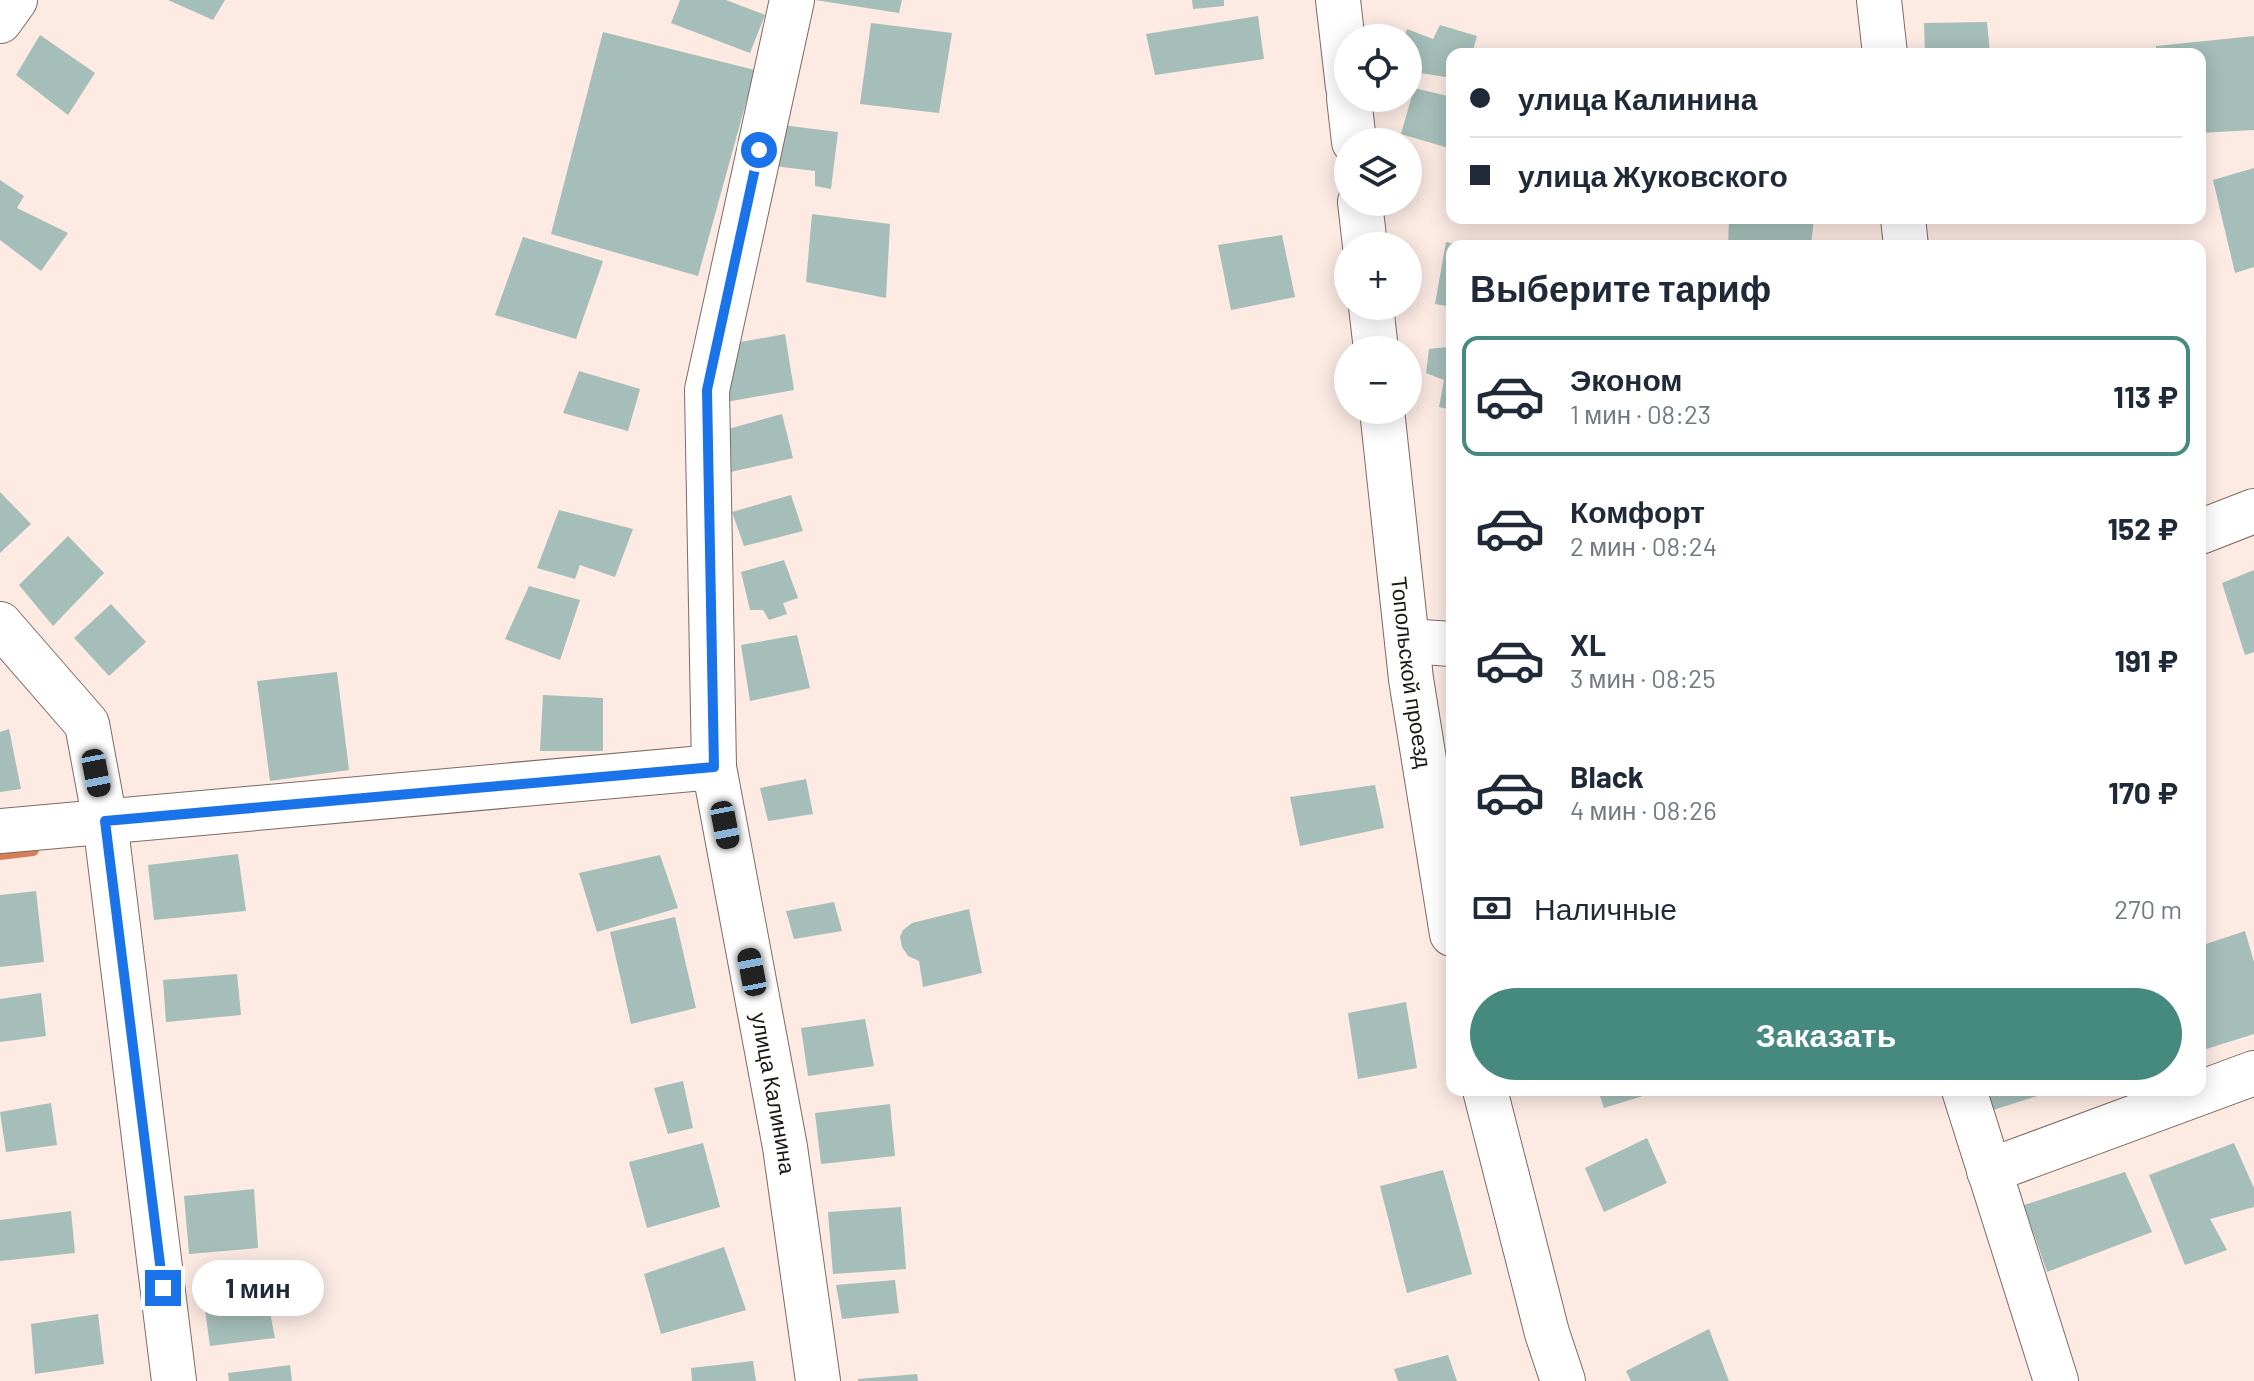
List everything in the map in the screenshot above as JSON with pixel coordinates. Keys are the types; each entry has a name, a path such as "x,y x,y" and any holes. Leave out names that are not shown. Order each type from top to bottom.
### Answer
{"street":[{"path":"0,21 15,0"},
{"name":"улица Калинина","path":"792,0 707,390 714,767 785,1147 818,1381"},
{"path":"1338,0 1341,24"},
{"path":"1879,0 1884,48"},
{"name":"Топольской проезд","path":"1384,424 1407,641 1446,895"},
{"path":"2206,530 2254,511"},
{"path":"0,624 87,724 105,821 174,1381"},
{"path":"1407,641 1446,644"},
{"path":"0,831 714,767"},
{"path":"2206,1091 2254,1073"},
{"path":"1487,1096 1547,1333 1563,1381"},
{"path":"1966,1096 2056,1381"},
{"path":"1989,1171 2192,1096"}],"building":[{"path":"168,0 225,0 213,20"},
{"path":"680,0 726,0 765,15 750,53 671,23"},
{"path":"815,0 902,0 899,13"},
{"path":"1192,0 1224,0 1224,6 1193,9"},
{"path":"1258,16 1264,59 1155,75 1146,34"},
{"path":"1987,22 1989,48 1925,48 1924,23"},
{"path":"871,23 952,33 939,113 860,104"},
{"path":"1440,25 1477,36 1474,48 1446,48 1446,77 1422,73 1422,35 1433,39"},
{"path":"603,32 755,70 698,276 551,234"},
{"path":"40,35 95,73 68,115 16,75"},
{"path":"2254,36 2254,130 2206,133 2206,48 2156,46"},
{"path":"1422,90 1446,96 1446,147 1422,140 1422,128 1403,128 1407,112 1422,112"},
{"path":"782,125 838,132 831,189 815,186 815,171 774,166"},
{"path":"2254,168 2254,267 2235,273 2213,180"},
{"path":"0,180 24,196 17,208 68,233 41,271 0,240"},
{"path":"812,214 890,224 886,298 806,282"},
{"path":"1729,224 1813,224 1812,240 1728,240"},
{"path":"1282,235 1295,297 1231,310 1218,245"},
{"path":"523,237 603,261 576,339 495,315"},
{"path":"1446,242 1446,306 1435,304"},
{"path":"785,334 794,390 726,402 724,345"},
{"path":"1446,347 1446,409 1439,407 1444,380 1426,373 1429,349"},
{"path":"579,371 640,389 628,431 563,413"},
{"path":"782,414 793,458 726,473 721,431"},
{"path":"0,492 31,524 0,553"},
{"path":"791,495 803,531 744,546 732,512"},
{"path":"559,510 633,529 615,577 580,565 575,579 537,568"},
{"path":"68,536 104,573 53,626 19,585"},
{"path":"784,560 798,598 783,603 787,614 769,620 763,610 750,610 741,572"},
{"path":"2254,570 2254,652 2245,655 2222,583"},
{"path":"529,586 580,600 560,660 505,639"},
{"path":"111,604 146,642 109,676 74,638"},
{"path":"797,635 810,688 750,701 741,645"},
{"path":"337,672 349,770 270,781 257,681"},
{"path":"543,695 603,698 603,751 540,751"},
{"path":"9,729 21,789 0,792 0,732"},
{"path":"806,779 813,814 768,821 760,788"},
{"path":"1375,785 1384,828 1300,846 1290,797"},
{"path":"238,854 246,911 154,920 148,865"},
{"path":"660,855 678,908 597,932 579,873"},
{"path":"36,891 44,962 0,967 0,895"},
{"path":"834,902 842,931 794,939 786,911"},
{"path":"969,909 982,973 923,987 919,961 908,956 902,947 900,937 903,930 912,923"},
{"path":"675,917 696,1008 631,1024 610,932"},
{"path":"2245,931 2254,962 2254,1034 2206,1049 2206,944"},
{"path":"237,974 241,1015 166,1022 163,980"},
{"path":"41,993 46,1036 0,1042 0,999"},
{"path":"1406,1002 1417,1068 1358,1079 1348,1013"},
{"path":"865,1019 874,1066 808,1076 801,1028"},
{"path":"683,1081 693,1128 668,1134 654,1088"},
{"path":"1600,1096 1643,1096 1604,1108"},
{"path":"1985,1096 2037,1096 1990,1111"},
{"path":"51,1103 57,1145 6,1152 0,1112"},
{"path":"890,1104 895,1156 821,1164 815,1113"},
{"path":"1647,1138 1667,1183 1604,1212 1585,1168"},
{"path":"703,1143 720,1207 647,1228 629,1162"},
{"path":"2234,1143 2254,1188 2254,1207 2210,1219 2227,1250 2185,1265 2149,1175"},
{"path":"1443,1170 1472,1274 1407,1293 1380,1186"},
{"path":"2125,1172 2152,1232 2047,1272 2024,1205"},
{"path":"254,1189 258,1248 189,1254 184,1196"},
{"path":"901,1207 906,1269 833,1274 828,1212"},
{"path":"71,1211 75,1253 0,1261 0,1220"},
{"path":"724,1247 746,1310 661,1334 644,1274"},
{"path":"895,1280 899,1313 842,1319 836,1285"},
{"path":"266,1292 275,1338 210,1346 204,1302"},
{"path":"98,1314 104,1364 35,1374 31,1324"},
{"path":"1709,1329 1729,1381 1631,1381 1626,1371"},
{"path":"1448,1355 1457,1381 1398,1381 1394,1369"},
{"path":"753,1361 756,1381 692,1381 691,1368"},
{"path":"290,1365 292,1381 229,1381 228,1373"},
{"path":"917,1374 918,1381 858,1381 858,1379"}],"waterway":[{"path":"0,854 33,850"}],"route":[{"path":"163,1288 105,821 714,767 707,390 759,150"}]}
